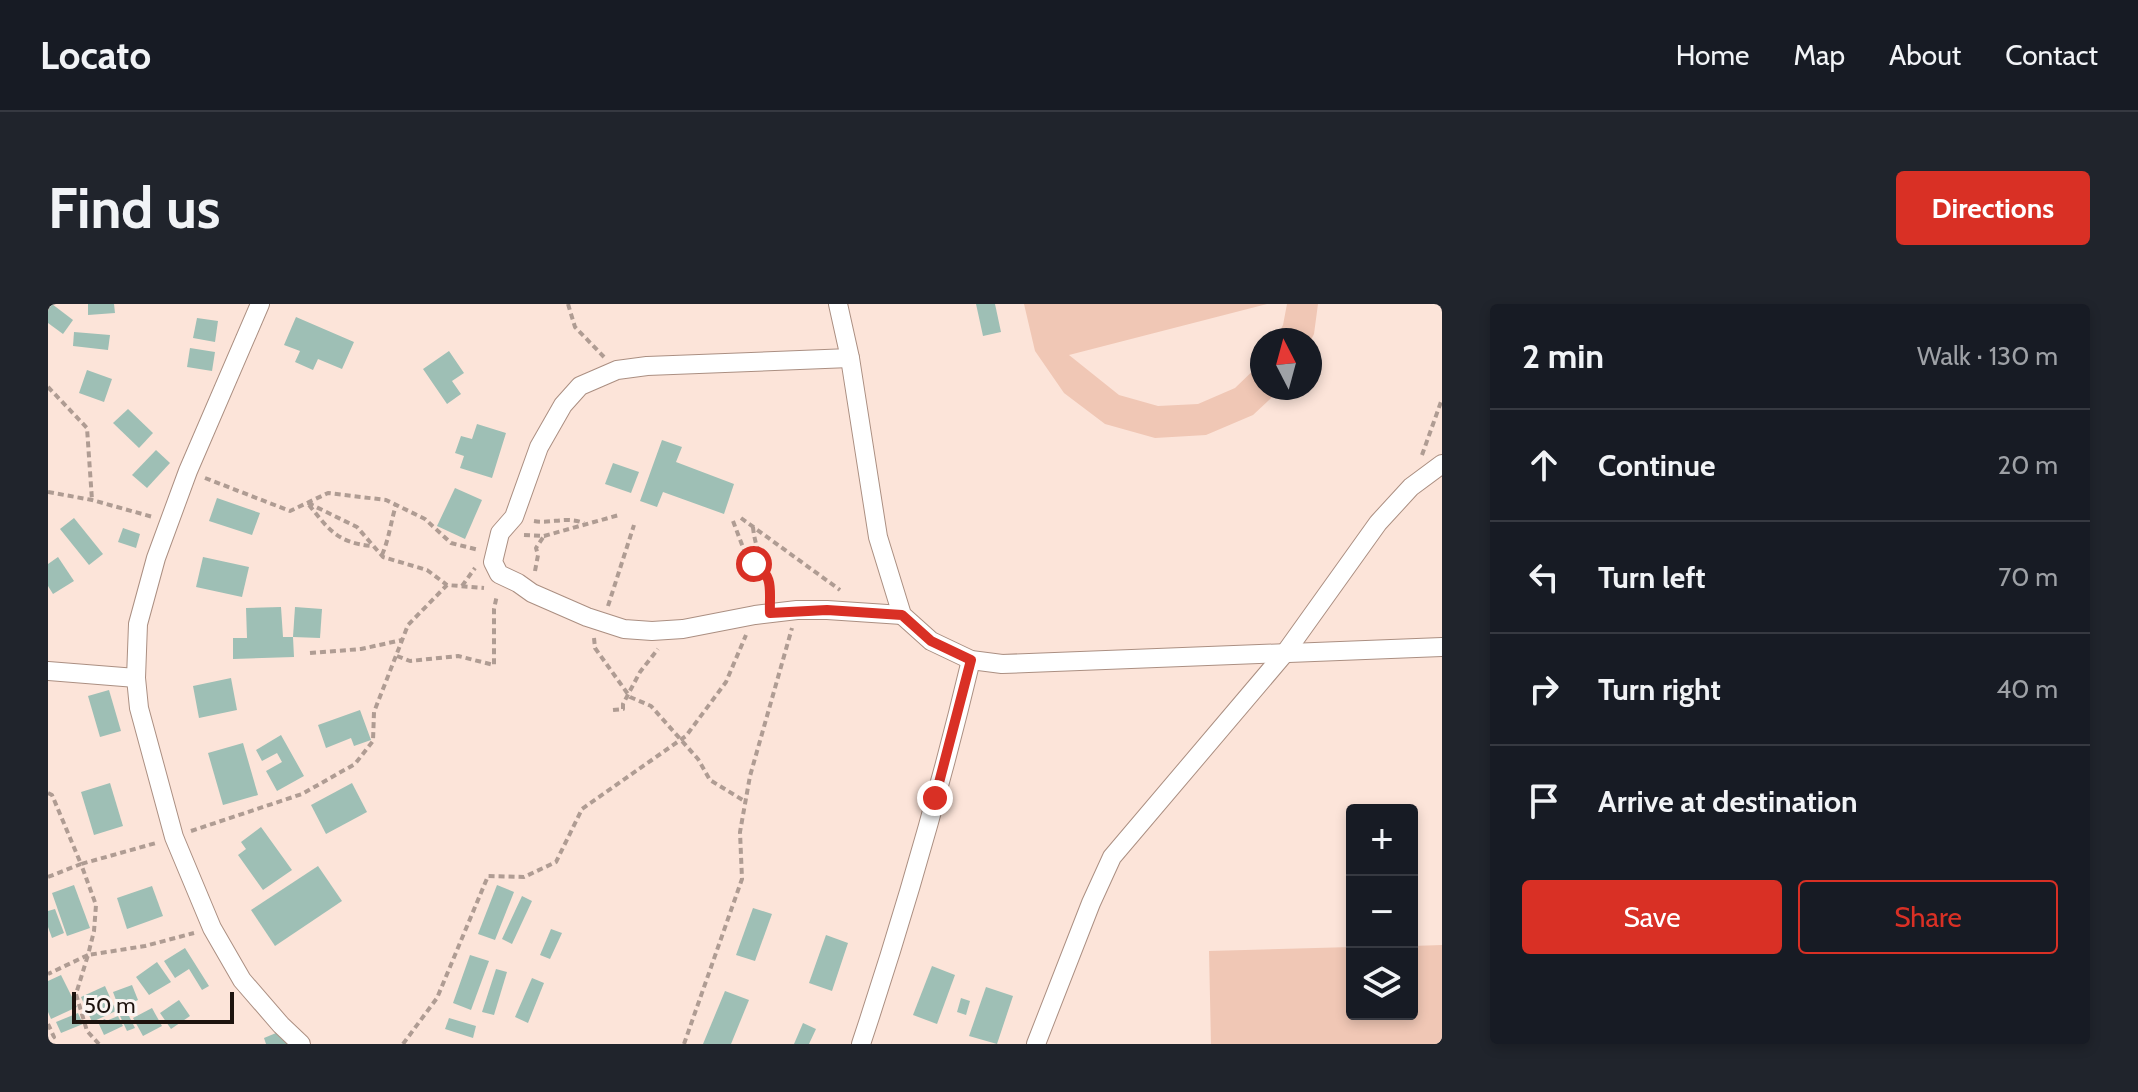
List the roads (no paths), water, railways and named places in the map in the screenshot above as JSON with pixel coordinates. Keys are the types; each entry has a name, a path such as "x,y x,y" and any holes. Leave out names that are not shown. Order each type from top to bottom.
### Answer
{"street":[{"path":"260,304 188,471 156,558 138,624 136,678 139,708 174,837 212,928 242,980 301,1044"},
{"path":"838,304 850,358 878,537 902,615 931,641 971,660 1002,664 1442,647"},
{"path":"850,358 647,366 617,370 580,386 563,405 539,447 514,517 500,533 493,562 499,574 532,593 624,629 683,629 797,610 902,615"},
{"path":"1036,1044 1112,857 1285,653 1378,523 1411,487 1442,464"},
{"path":"861,1044 887,967 946,762 971,660"},
{"path":"48,671 136,678"}]}
